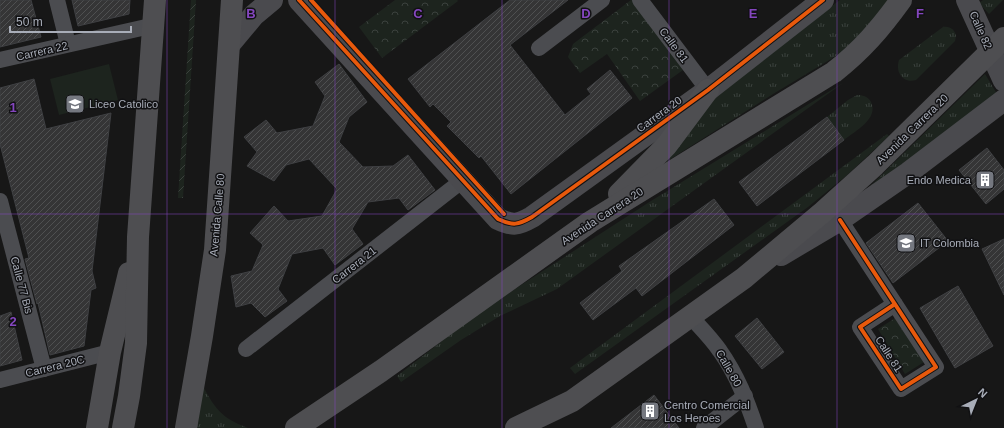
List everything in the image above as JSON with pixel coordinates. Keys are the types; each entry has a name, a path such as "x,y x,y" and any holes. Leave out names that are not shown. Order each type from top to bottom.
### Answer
{"highway":[{"path":"123,428 136,343 138,237 155,25 155,0"},
{"name":"Avenida Calle 80","path":"186,428 215,250 232,0"},
{"name":"Avenida Carrera 20","path":"296,428 387,366 590,222 834,72 866,45 901,0"},
{"name":"Avenida Carrera 20","path":"516,428 572,401 744,278 823,212 875,165 997,45"},
{"path":"590,222 667,145 708,90"},
{"path":"97,428 110,352 138,237"}],"street":[{"path":"57,0 68,44"},
{"path":"229,45 254,15 272,0"},
{"path":"299,0 463,180"},
{"path":"539,48 602,0"},
{"name":"Calle 81","path":"640,0 708,90"},
{"name":"Carrera 20","path":"463,180 498,219 514,224 522,222 708,90 823,0"},
{"name":"Calle 82","path":"967,0 997,45 1004,81"},
{"name":"Carrera 22","path":"0,60 155,25"},
{"name":"Avenida Carrera 20","path":"744,278 840,220 908,173 1004,100"},
{"name":"Carrera 21","path":"246,349 463,180"},
{"name":"Calle 77 Bis","path":"0,201 44,369"},
{"name":"Calle 81","path":"840,220 895,304 936,367 901,389 860,327 895,304"},
{"name":"Calle 80","path":"690,316 720,351 735,376 745,396 756,428"},
{"name":"Carrera 20C","path":"0,380 110,352"},
{"path":"704,428 745,396"}],"green space":[{"path":"191,0 196,0 183,198 178,198"},
{"path":"395,0 458,1 382,58 359,27"},
{"path":"631,0 634,0 683,70 640,101 607,54 580,73 568,57 573,44"},
{"path":"840,0 889,0 854,44 658,167 723,87"},
{"path":"983,0 1003,0 989,14 979,3"},
{"path":"943,27 948,27 953,30 956,36 955,41 916,80 911,81 904,79 899,73 899,60"},
{"path":"109,64 118,100 59,115 50,79"},
{"path":"985,74 997,94 859,197"},
{"path":"843,83 557,289 500,316 461,340 401,382 397,376 478,313 651,201"},
{"path":"857,95 865,96 870,100 873,108 872,114 865,124 844,140 827,117 848,100"},
{"path":"887,134 889,136 846,176 808,207 575,374 570,368"},
{"path":"897,317 924,362 905,374 878,329"},
{"path":"201,382 210,399 219,411 231,420 248,428 195,428"}],"building":[{"path":"0,0 31,0 41,37 0,47"},
{"path":"72,0 130,0 129,14 78,26"},
{"path":"510,0 568,0 510,45 565,115 591,94 587,89 610,70 632,98 511,194 481,156 479,158 447,126 451,122 433,104 430,107 408,79"},
{"path":"339,64 367,102 349,117 339,142 363,167 393,166 408,155 435,190 408,210 399,198 368,202 352,229 363,244 335,265 323,248 292,254 278,289 287,301 265,317 251,303 236,307 231,276 252,271 263,245 250,233 274,206 288,221 322,216 337,189 309,159 286,165 274,181 247,166 257,152 244,137 266,120 277,133 313,126 325,96 315,82"},
{"path":"34,79 46,129 111,113 92,271 96,288 91,290 84,346 50,355 38,303 37,304 25,259 29,258 0,144 0,88"},
{"path":"827,117 844,140 757,206 739,182"},
{"name":"Endo Medica","path":"987,148 1004,170 1004,189 986,204 959,170"},
{"path":"714,199 734,225 642,296 636,288 593,320 580,303 622,271 619,266"},
{"name":"IT Colombia","path":"918,203 948,241 893,283 866,243"},
{"path":"1004,239 1004,295 982,249"},
{"path":"958,286 993,346 955,368 920,308"},
{"path":"11,312 22,360 0,366 0,316"},
{"path":"757,318 784,352 762,369 735,336"},
{"name":"Centro Comercial Los Heroes","path":"654,395 679,428 611,428"}],"cycle path":[{"path":"299,0 498,219 512,224 523,222 532,217 708,90 823,0"},
{"path":"311,0 504,214"},
{"path":"840,220 936,367 901,389 860,327 895,304"}],"place":[{"name":"Liceo Catolico","path":"75,104"},
{"name":"Endo Medica","path":"985,180"},
{"name":"IT Colombia","path":"906,243"},
{"name":"Centro Comercial Los Heroes","path":"650,411"}]}
